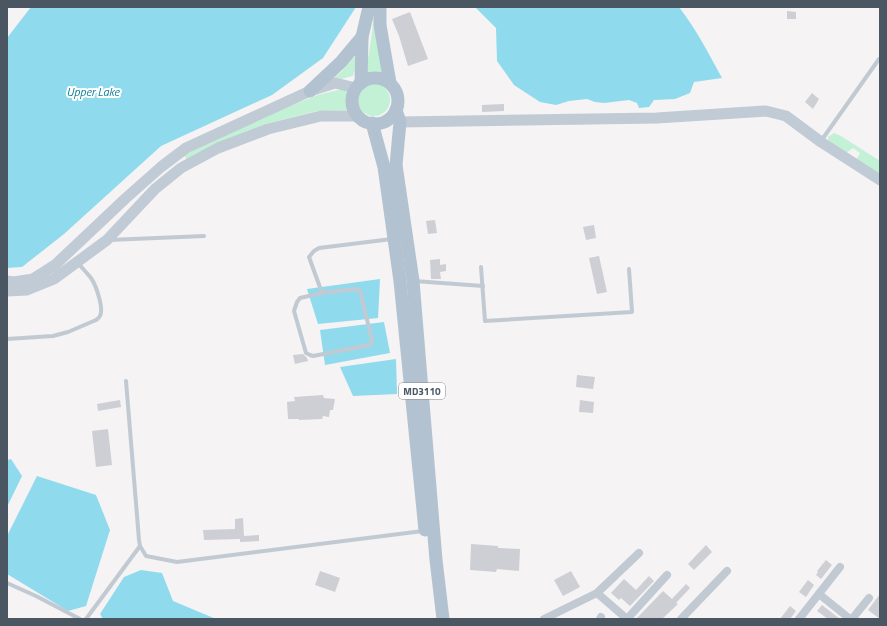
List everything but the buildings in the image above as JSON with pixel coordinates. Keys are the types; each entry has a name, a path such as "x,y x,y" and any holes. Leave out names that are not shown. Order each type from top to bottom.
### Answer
{"main road":[{"path":"359,85 362,36 369,7"},
{"path":"380,7 380,25 390,83"},
{"path":"310,90 341,62 362,36"},
{"path":"398,116 398,95 395,88 390,83 383,79 376,78 368,79 359,85 353,95 352,102 354,110 364,121 372,123 379,123 392,116 657,118 766,111 786,116 821,142 880,180"},
{"path":"7,281 14,282 33,279 55,265 155,172 186,148 310,90 335,83 359,85"},
{"path":"7,291 27,290 54,279 107,240 161,185 181,168 218,148 268,128 321,116 358,116"},
{"name":"MD3110","path":"398,116 396,164 425,531 438,619"},
{"name":"MD3110","path":"372,123 384,167 394,239 406,281 443,619"}],"street":[{"path":"547,618 597,593 640,553"},
{"path":"799,619 840,567"},
{"path":"681,619 727,571"},
{"path":"597,593 627,619 668,575"},
{"path":"819,594 851,619 869,598"}],"lane":[{"path":"821,142 880,59"},
{"path":"107,240 204,236"},
{"path":"322,293 309,257 314,251 319,248 394,239"},
{"path":"7,339 53,336 68,332 98,318 101,314 101,306 94,284 91,278 77,262"},
{"path":"481,267 485,322 632,312 629,269"},
{"path":"406,281 482,286"},
{"path":"355,289 360,291 372,340 370,345 313,356 306,353 294,311 300,298 322,293 355,289"},
{"path":"126,381 139,540 140,546 146,556 177,562 425,531"},
{"path":"86,619 140,546"},
{"path":"7,583 80,619"}],"green space":[{"path":"375,9 384,74 365,74 369,54"},
{"path":"358,53 353,76 329,82 342,71"},
{"path":"371,84 377,84 387,91 390,100 389,106 383,113 377,116 371,116 361,109 358,103 358,97 365,87"},
{"path":"350,87 348,110 317,111 265,124 187,160 184,155 274,112 318,95"},
{"path":"834,133 880,161 880,177 855,162 860,153 853,148 843,155 829,143 828,137"}],"water":[{"name":"Upper Lake","path":"31,7 356,7 323,58 272,95 161,146 64,234 22,267 7,268 7,38"},
{"path":"475,7 679,7 697,33 722,78 694,82 690,93 675,99 654,100 649,107 639,108 637,103 629,100 604,103 587,99 569,101 556,105 540,102 514,85 497,61 496,28"},
{"path":"380,279 378,318 318,324 307,289"},
{"path":"384,322 390,353 325,365 320,330"},
{"path":"396,359 397,394 353,396 340,367"},
{"path":"11,459 22,476 7,507 7,460"},
{"path":"37,476 96,495 110,530 86,606 68,611 7,574 7,536"},
{"path":"141,570 162,573 173,601 216,619 103,619 100,614 124,577"}]}
